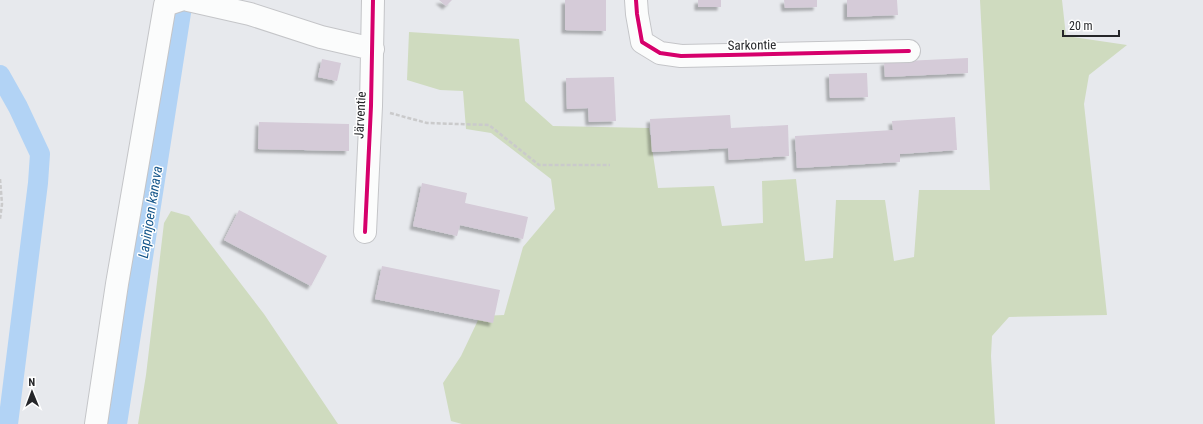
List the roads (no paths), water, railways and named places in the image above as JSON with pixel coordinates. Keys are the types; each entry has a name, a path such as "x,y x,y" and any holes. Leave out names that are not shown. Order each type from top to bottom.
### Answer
{"street":[{"path":"96,424 117,284 165,5 180,0"},
{"path":"188,0 250,14 321,37 373,49"},
{"name":"Järventie","path":"365,232 373,49 373,0"},
{"name":"Sarkontie","path":"636,0 642,42 660,53 681,56 909,51"}],"waterway":[{"name":"Lapinjoen kanava","path":"117,424 183,0"},
{"path":"0,75 18,107 40,154 38,183 8,424"}]}
